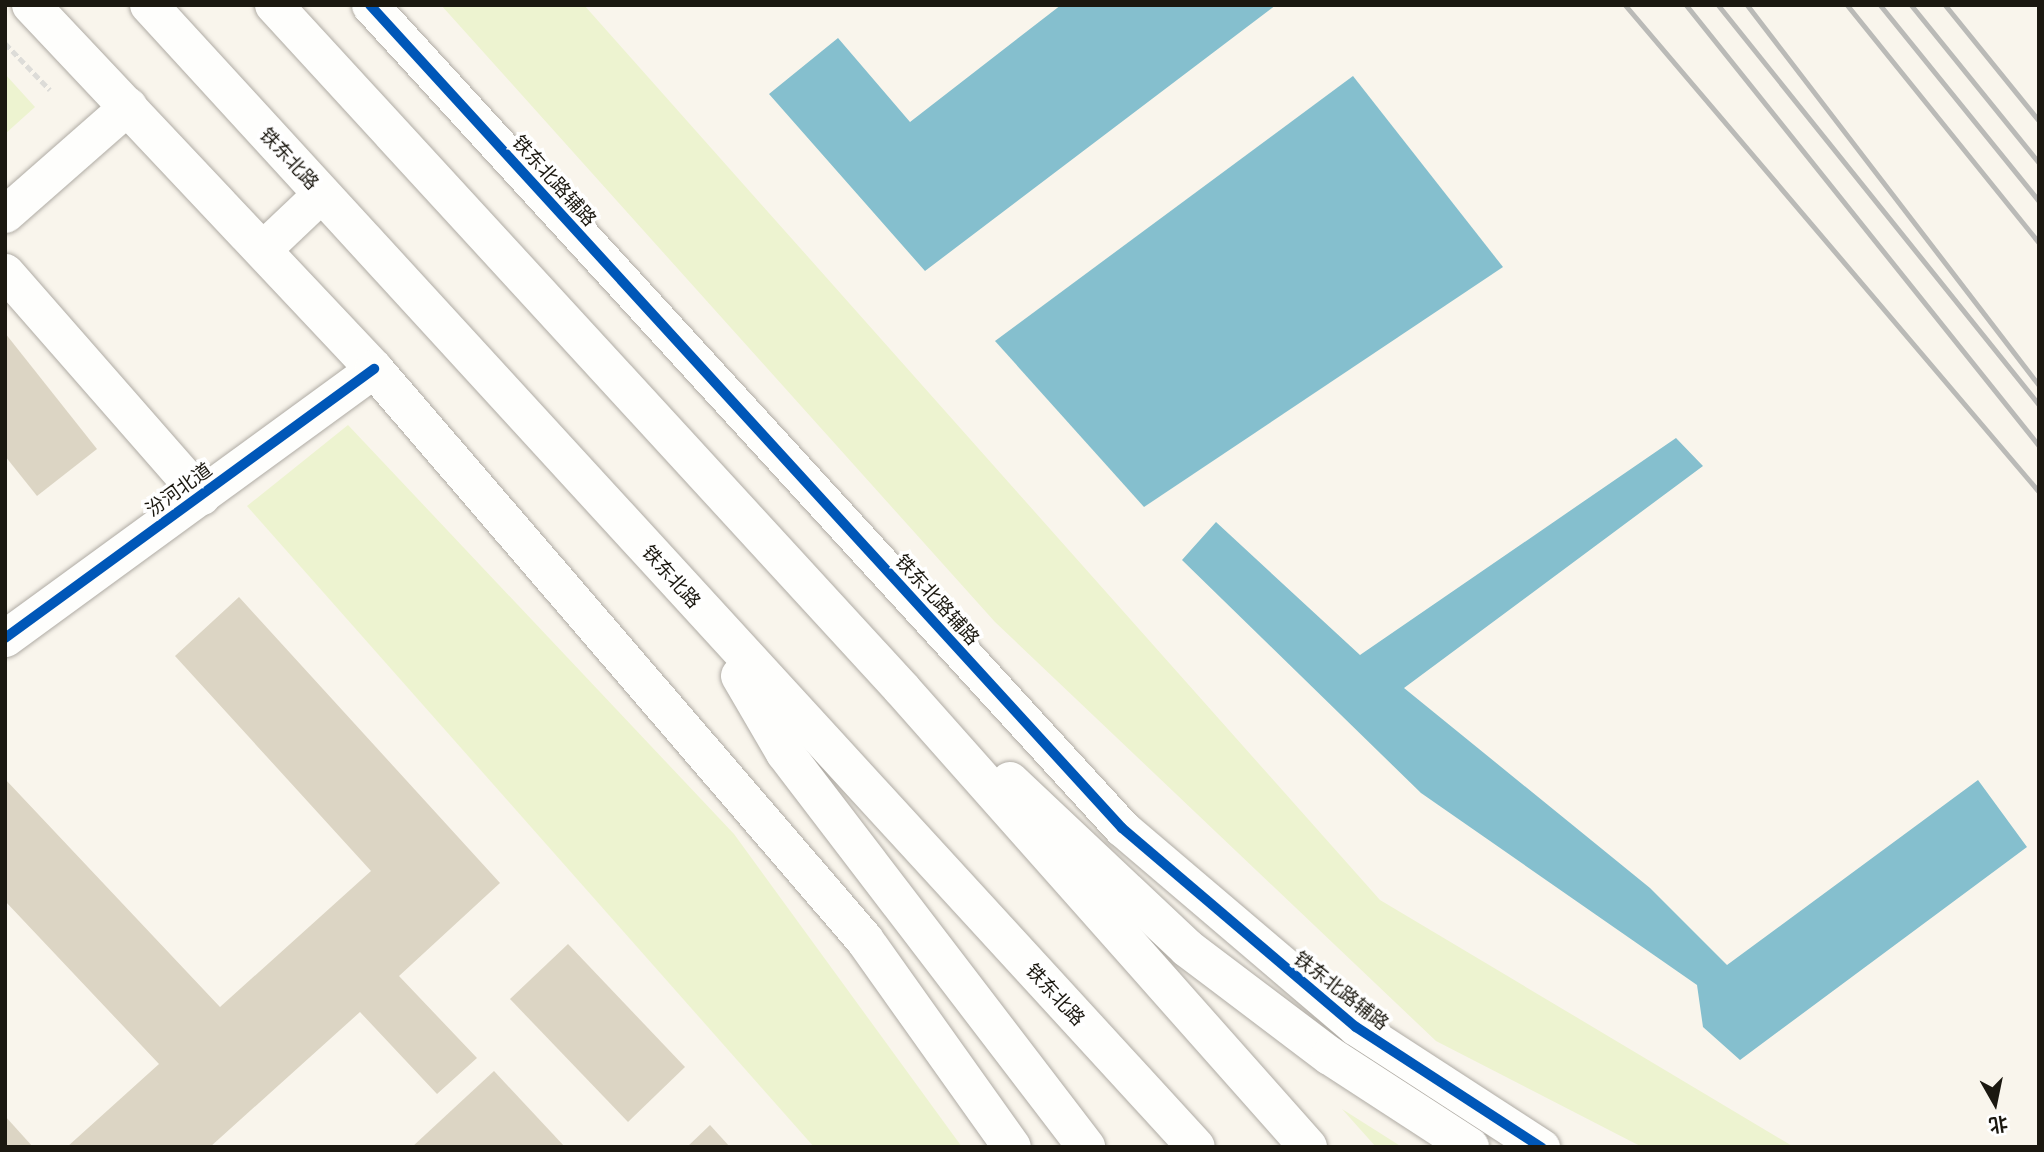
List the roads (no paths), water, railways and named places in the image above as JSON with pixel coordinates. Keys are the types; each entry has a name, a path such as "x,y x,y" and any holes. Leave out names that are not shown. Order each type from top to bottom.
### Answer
{"main road":[{"path":"31,5 264,248 374,369 864,939 1012,1147"},
{"name":"铁东北路","path":"149,5 701,611 1196,1147"},
{"path":"274,5 902,689 1308,1147"},
{"path":"701,611 785,753 1086,1147"},
{"path":"902,689 1187,948 1330,1056 1470,1147"}],"street":[{"name":"铁东北路辅路","path":"370,5 1122,828 1356,1027 1541,1147"},
{"path":"5,214 128,106"},
{"path":"264,248 321,194"},
{"path":"5,272 201,496"},
{"name":"汾河北道","path":"5,638 374,369"}],"water":[{"path":"1061,5 1276,5 925,271 769,94 838,38 910,122"},
{"path":"1353,76 1503,267 1144,507 995,341"},
{"path":"1676,438 1703,466 1404,688 1650,888 1727,965 1978,780 2027,847 1740,1060 1703,1027 1697,985 1421,793 1182,560 1216,522 1360,655"}],"railway":[{"path":"1625,5 2039,492"},
{"path":"1686,5 2039,446"},
{"path":"1718,5 2039,405"},
{"path":"1747,5 2039,385"},
{"path":"1847,5 2039,243"},
{"path":"1880,5 2039,201"},
{"path":"1911,5 2039,163"},
{"path":"1945,5 2039,121"}]}
